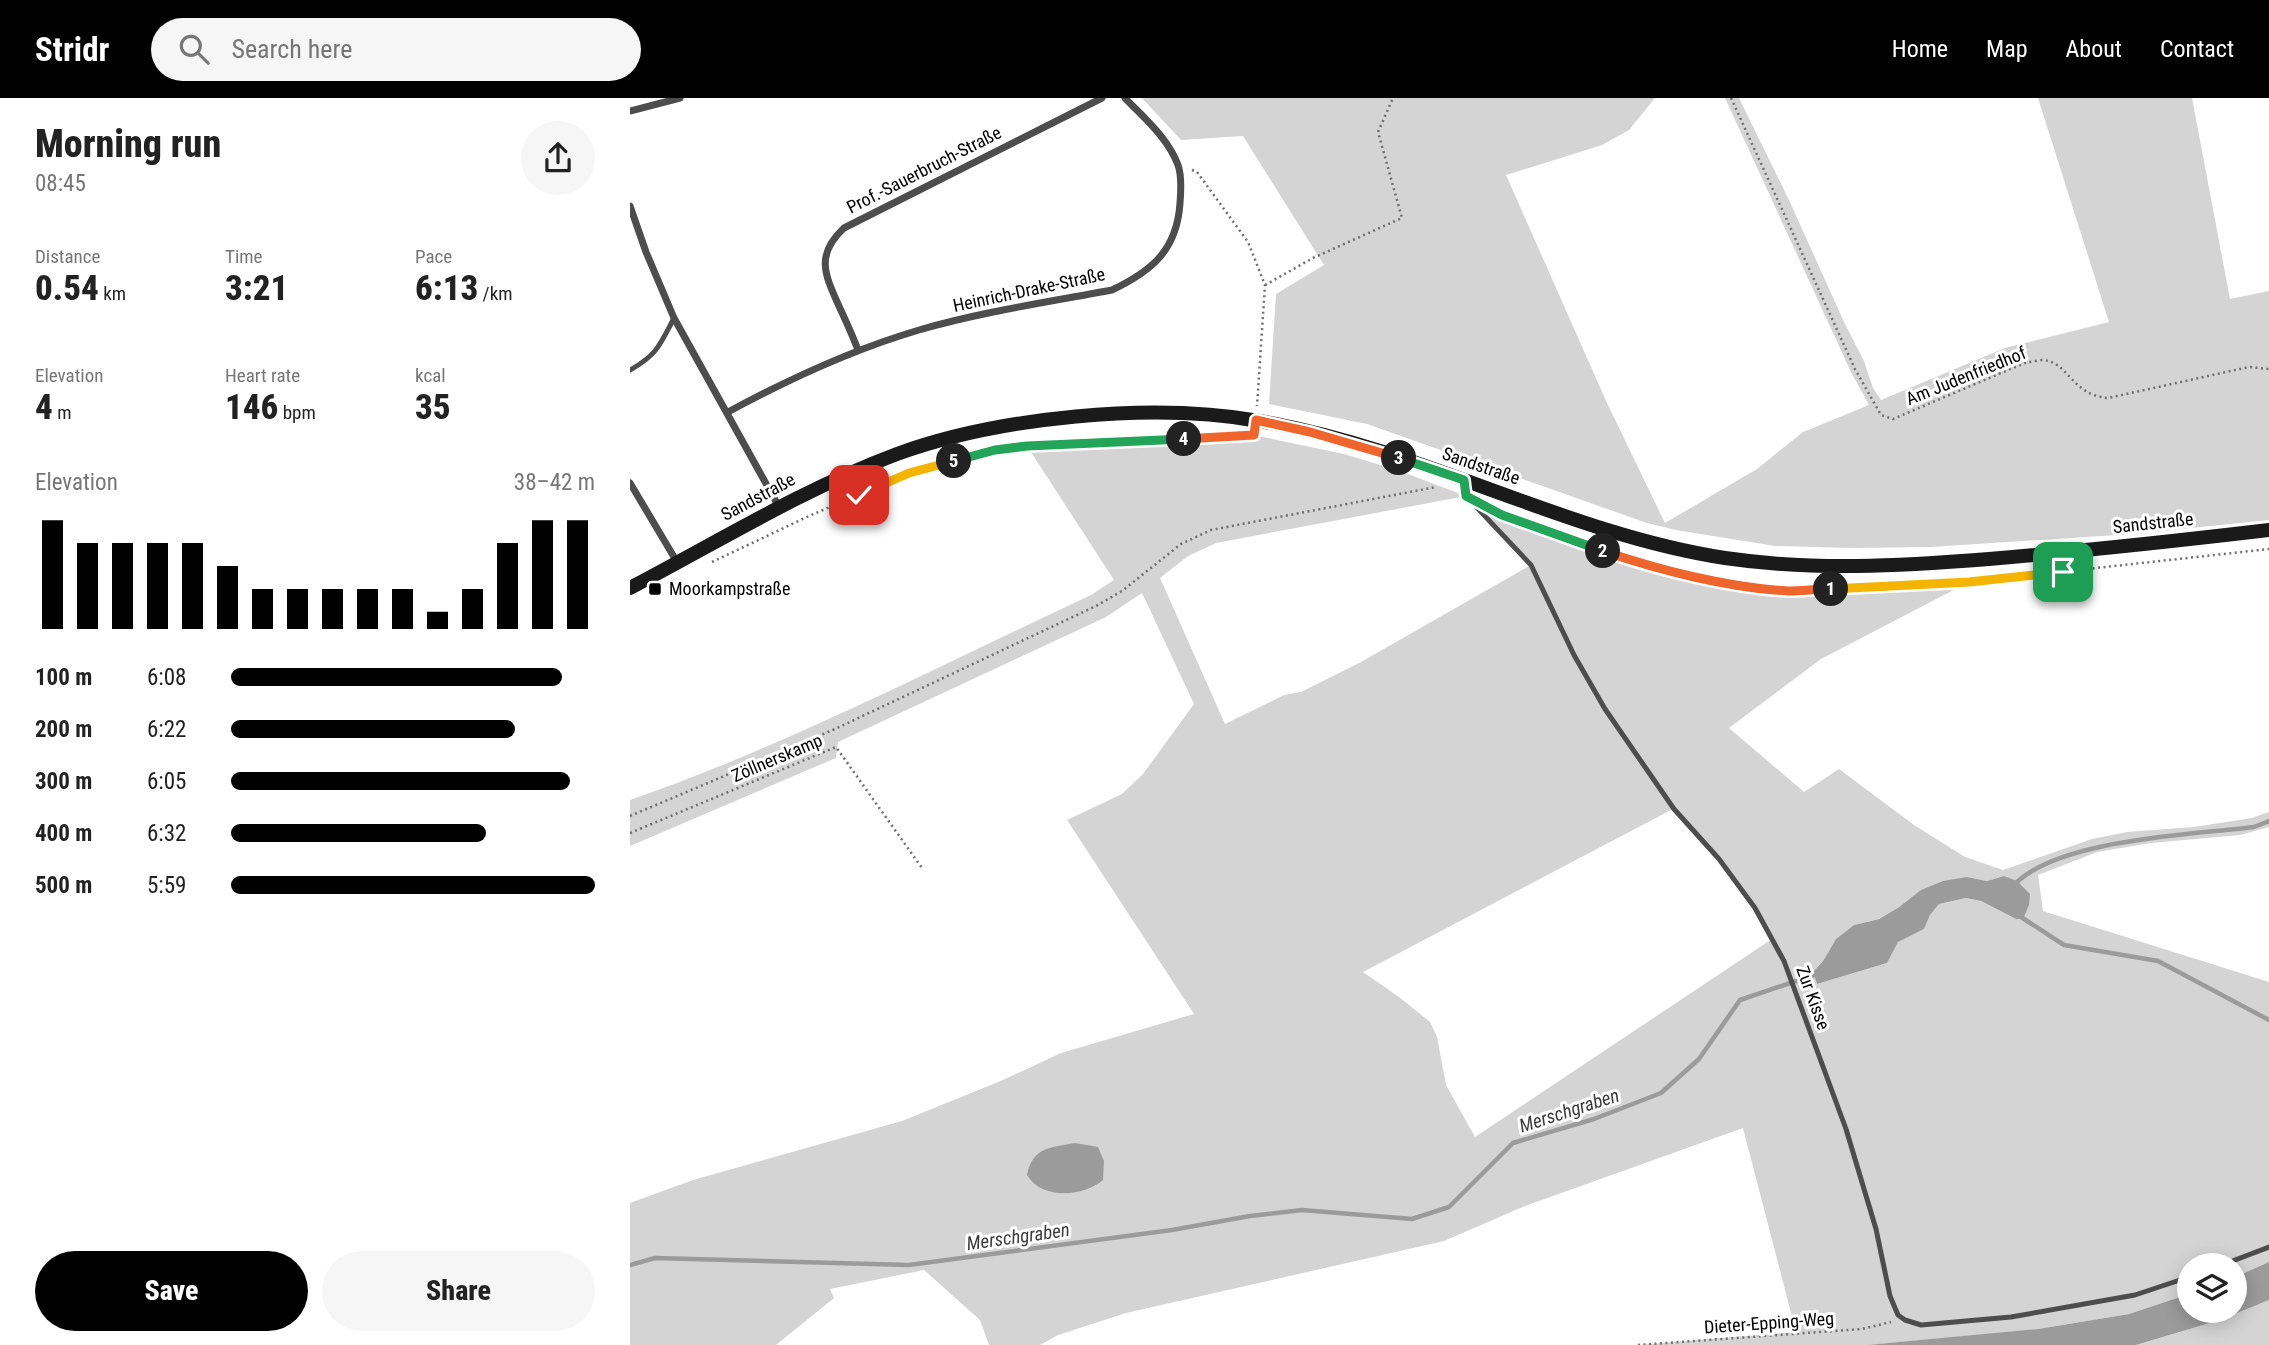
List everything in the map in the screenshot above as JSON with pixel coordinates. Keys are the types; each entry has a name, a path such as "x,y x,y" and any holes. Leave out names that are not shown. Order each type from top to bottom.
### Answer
{"main road":[{"name":"Sandstraße","path":"630,588 828,482 900,453 990,429 1048,420 1144,412 1204,414 1255,428 1310,432 1381,452 1658,544 1721,557 1787,566 1913,565 2269,530"}],"street":[{"path":"630,111 680,98"},
{"name":"Prof.-Sauerbruch-Straße","path":"858,350 826,277 826,252 834,237 844,228 1102,98"},
{"name":"Heinrich-Drake-Straße","path":"728,412 793,377 858,350 920,330 1112,290 1138,278 1160,259 1173,237 1180,209 1181,190 1179,166 1163,137 1125,98"},
{"path":"630,205 646,252 674,318 779,507"},
{"path":"630,482 678,563"}],"lane":[{"path":"630,370 652,357 674,318"},
{"name":"Zur Kisse","path":"1464,480 1466,496 1531,565 1574,655 1605,709 1674,809 1719,859 1755,908 1784,961 1846,1129 1876,1229 1890,1296 1901,1318"},
{"path":"2247,1255 2269,1247"},
{"path":"1901,1318 1922,1325 2011,1317 2135,1295 2177,1281"}],"path":[{"path":"1265,285 1313,258 1402,218 1378,132 1393,98"},
{"name":"Am Judenfriedhof","path":"1731,98 1855,369 1881,415 1893,419 2026,362 2044,360 2058,366 2078,388 2094,397 2108,398 2249,367 2269,369"},
{"path":"718,561 808,516 909,473 995,450 1255,428 1265,285 1248,242 1241,232 1197,172 1179,166"},
{"path":"630,816 835,729 1096,606 1122,591 1181,544 1211,530 1439,486"},
{"path":"1490,509 1637,563 1706,579 1788,591 1969,582 2269,549"},
{"name":"Zöllnerskamp","path":"630,833 836,747 922,868"},
{"name":"Dieter-Epping-Weg","path":"1638,1345 1862,1329 1901,1318"}],"shaded area":[{"path":"1142,98 1655,98 1629,130 1602,145 1506,175 1607,403 1665,523 1757,469 1803,432 1869,405 1851,372 1725,98 1739,98 1864,361 1873,388 1881,400 2005,348 2109,322 2038,98 2192,98 2230,299 2269,291 2269,520 2133,534 1931,547 1775,546 1647,523 1367,424 1269,404 1276,294 1324,265 1243,136 1181,140"},
{"path":"1254,435 1344,454 1397,470 1466,496 1502,515 1573,541 1637,563 1706,579 1788,591 1969,582 1821,659 1729,728 1804,792 1839,769 1914,825 1965,857 2003,870 2092,839 2127,832 2194,827 2252,818 2269,812 2269,827 2240,835 2151,843 2097,852 2038,875 2043,911 2269,982 2269,1262 2247,1272 2247,1253 2177,1253 2177,1298 2129,1314 2038,1329 1867,1345 1638,1345 1796,1332 1743,1128 1525,1206 1444,1241 1126,1313 1058,1335 1040,1345 989,1345 980,1320 924,1270 830,1289 834,1298 776,1345 630,1345 630,1203 693,1180 902,1121 1061,1053 1194,1014 1067,820 1122,794 1143,774 1194,704 1142,593 1106,617 838,742 836,758 630,846 630,800 805,730 1091,595 1114,580 1027,446","holes":["1466,496 1531,565 1361,662 1301,692 1284,695 1225,724 1160,578 1188,556 1216,543","1673,809 1727,871 1772,939 1475,1137 1446,1085 1437,1037 1430,1022 1363,972","2004,876 2017,882 2016,919 1981,901 1966,898 1939,904 1924,929 1897,942 1887,963 1817,984 1813,972 1836,939 1854,925 1878,919 1967,877 1987,881"]},
{"path":"2004,876 2017,881 2030,894 2023,919 2016,919 1981,901 1966,898 1939,904 1924,929 1898,942 1887,963 1817,984 1813,972 1836,939 1854,925 1879,919 1921,890 1943,881 1967,877 1987,881"},
{"path":"1075,1143 1098,1147 1104,1161 1103,1180 1095,1186 1074,1192 1052,1192 1042,1189 1027,1175 1038,1153"},
{"path":"2269,1262 2269,1300 2247,1309 2247,1272"},
{"path":"2177,1298 2177,1323 2210,1323 2136,1345 1867,1345 2038,1329 2129,1314"},
{"path":"2269,1300 2269,1345 2136,1345 2210,1323 2247,1323 2247,1309"}],"waterway":[{"path":"2013,886 2033,870 2060,858 2092,849 2161,837 2254,827 2269,821"},
{"name":"Merschgraben","path":"2021,917 2064,945 2158,961 2269,1020"},
{"name":"Merschgraben","path":"630,1265 655,1258 909,1265 1302,1210 1412,1219 1449,1207 1513,1143 1594,1119 1661,1093 1699,1059 1740,1000 1817,974"}],"place":[{"name":"Moorkampstraße","path":"655,589"}],"route":[{"path":"859,495 909,473 995,450 1111,441 1254,435 1256,420 1381,452 1464,480 1466,496 1502,515 1637,563 1706,579 1788,591 1969,582 2063,572"}]}
